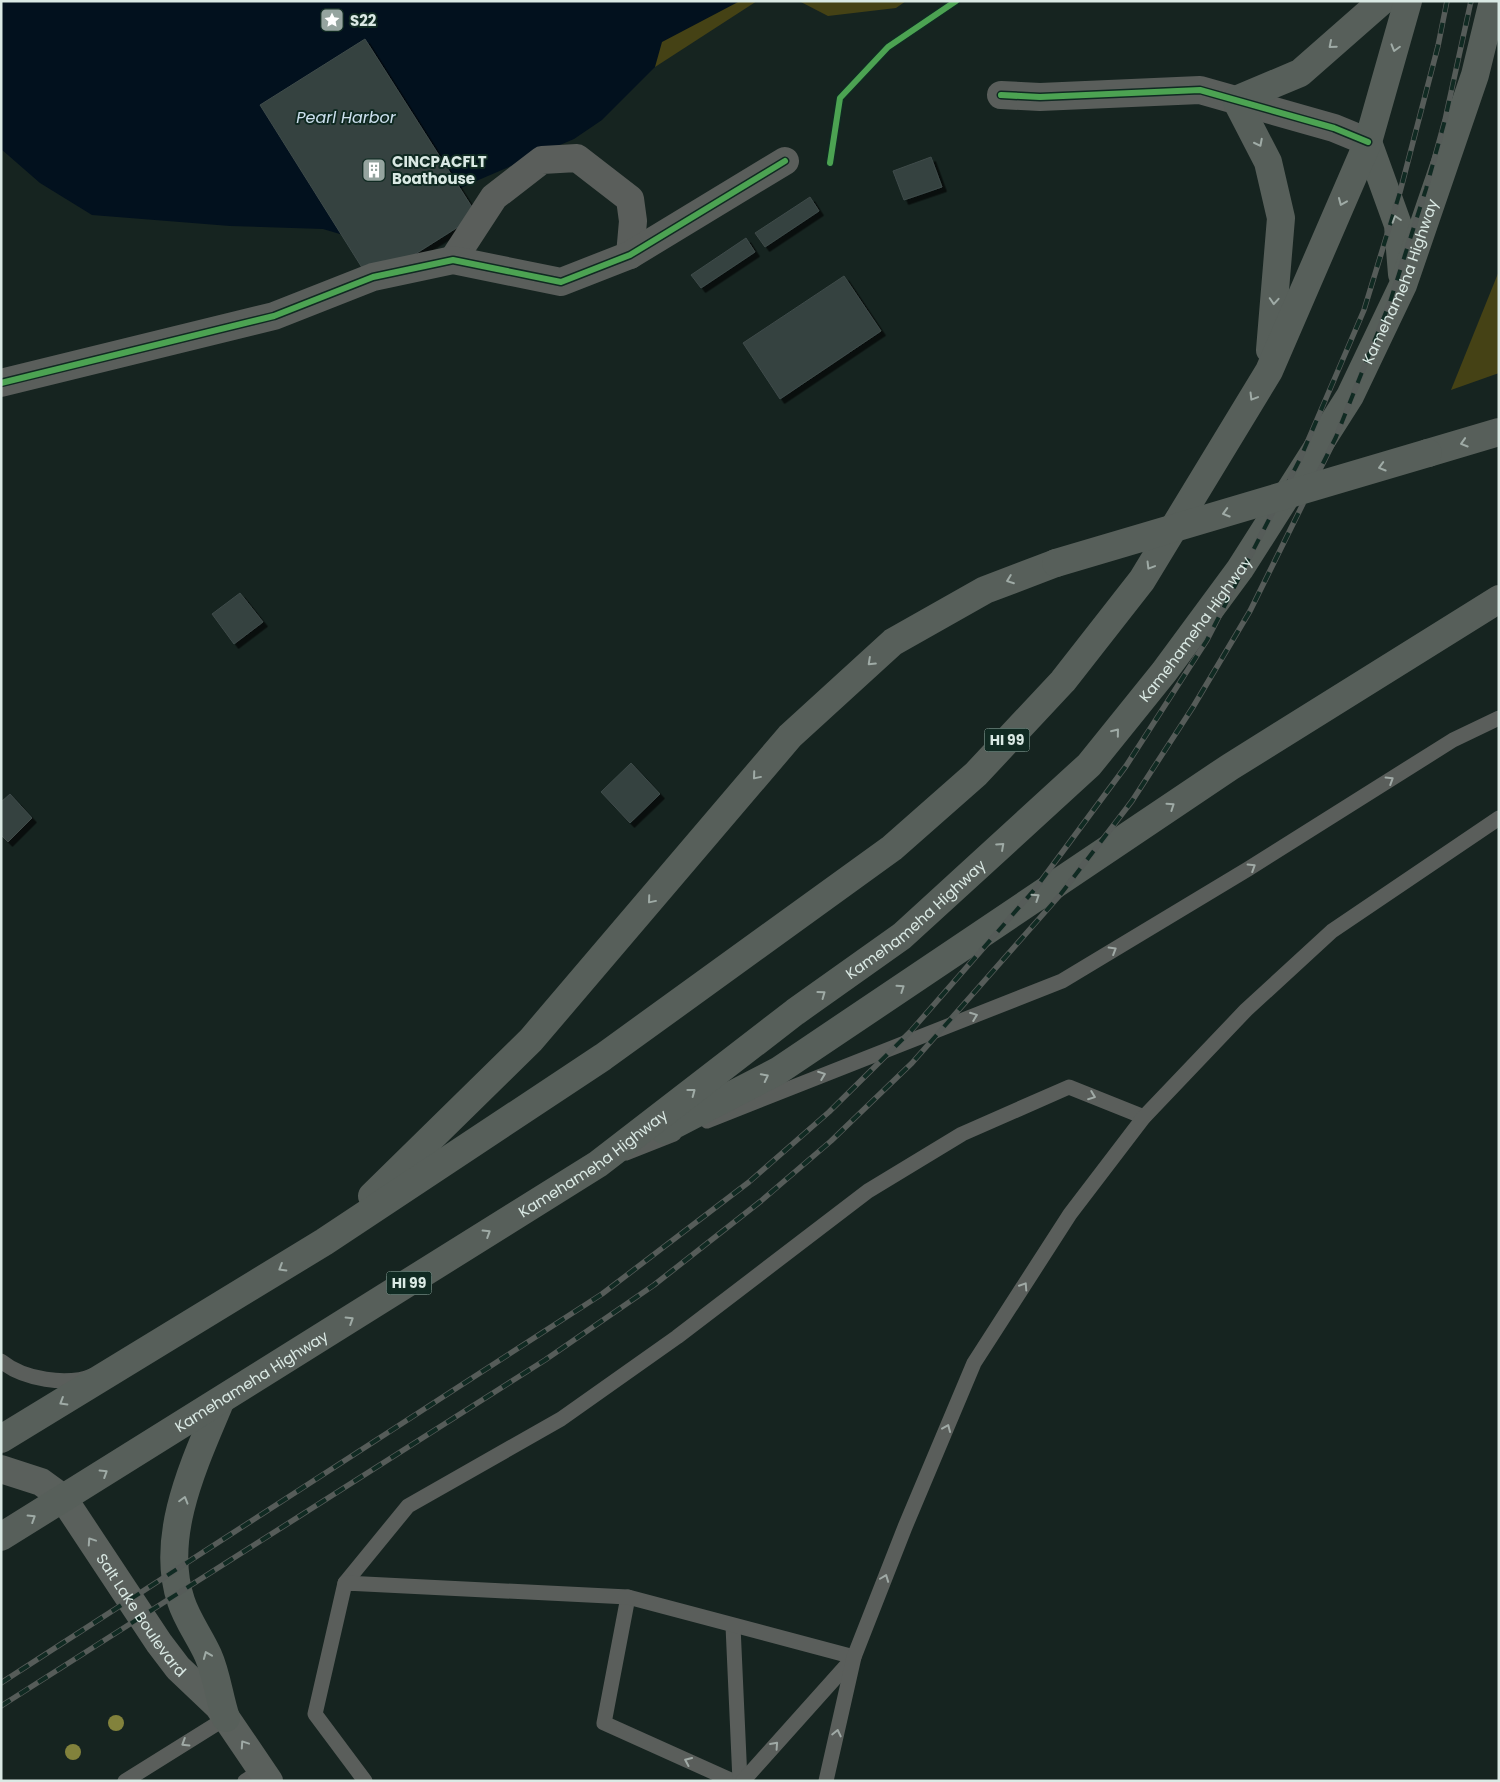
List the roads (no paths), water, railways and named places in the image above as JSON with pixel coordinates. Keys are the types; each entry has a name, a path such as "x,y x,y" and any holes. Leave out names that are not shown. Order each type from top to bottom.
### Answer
{"main road":[{"path":"1269,372 1281,218 1268,162 1236,100 1300,73 1382,1"},
{"name":"HI 99","path":"1,1439 324,1242 611,1051 892,848 976,774 1063,681 1142,580 1269,372 1368,142 1408,1"},
{"name":"Kamehameha Highway","path":"1,1537 220,1402 598,1164 795,1012 902,936 1089,765 1164,672 1240,569 1350,396 1403,285 1475,75 1492,1"},
{"path":"1368,142 1398,225 1403,285"},
{"path":"324,1242 531,1040 790,736 893,642 985,590 1056,563 1499,432"},
{"path":"598,1164 778,1071 1230,767 1499,598"},
{"path":"220,1402 199,1453 183,1504 174,1558 181,1602 209,1657 218,1695 226,1718"},
{"name":"Salt Lake Boulevard","path":"1,1469 41,1482 63,1498 170,1657 210,1697 226,1718 259,1777"}],"street":[{"path":"1001,95 1040,97 1200,90 1334,128 1368,142"},
{"path":"453,260 494,197 542,160 577,158 630,199 633,220 630,255"},
{"path":"1,384 274,316 373,277 453,260 561,282 630,255 785,161"}],"lane":[{"path":"598,1164 1062,981 1248,869 1453,740 1499,718"},
{"path":"826,1781 854,1657 905,1527 974,1363 1070,1214 1144,1117 1246,1010 1332,931 1499,818"},
{"path":"365,1781 315,1714 345,1583 408,1506 561,1419 677,1337 868,1191 962,1134 1069,1087 1144,1117"},
{"path":"1,1361 10,1368 32,1377 59,1381 88,1378 134,1358"},
{"path":"345,1583 628,1597 854,1657"},
{"path":"628,1597 604,1723 732,1781"},
{"path":"733,1626 741,1781"},
{"path":"741,1781 854,1657"},
{"path":"125,1781 226,1718"}],"water":[{"name":"Pearl Harbor","path":"1,1 740,1 662,42 655,67 602,120 574,139 467,185 360,240 323,229 230,226 92,215 40,183 1,149"}],"railway":[{"path":"1,1683 602,1294 749,1182 829,1112 910,1032 1035,889 1126,766 1207,640 1300,459 1364,310 1400,192 1438,46 1447,1"},
{"path":"1,1706 545,1360 654,1285 761,1201 831,1141 912,1063 1060,895 1132,801 1193,707 1250,611 1336,437 1390,302 1426,189 1445,120 1471,1"}],"place":[{"name":"S22","path":"332,20"},
{"name":"CINCPACFLT Boathouse","path":"374,170"}]}
